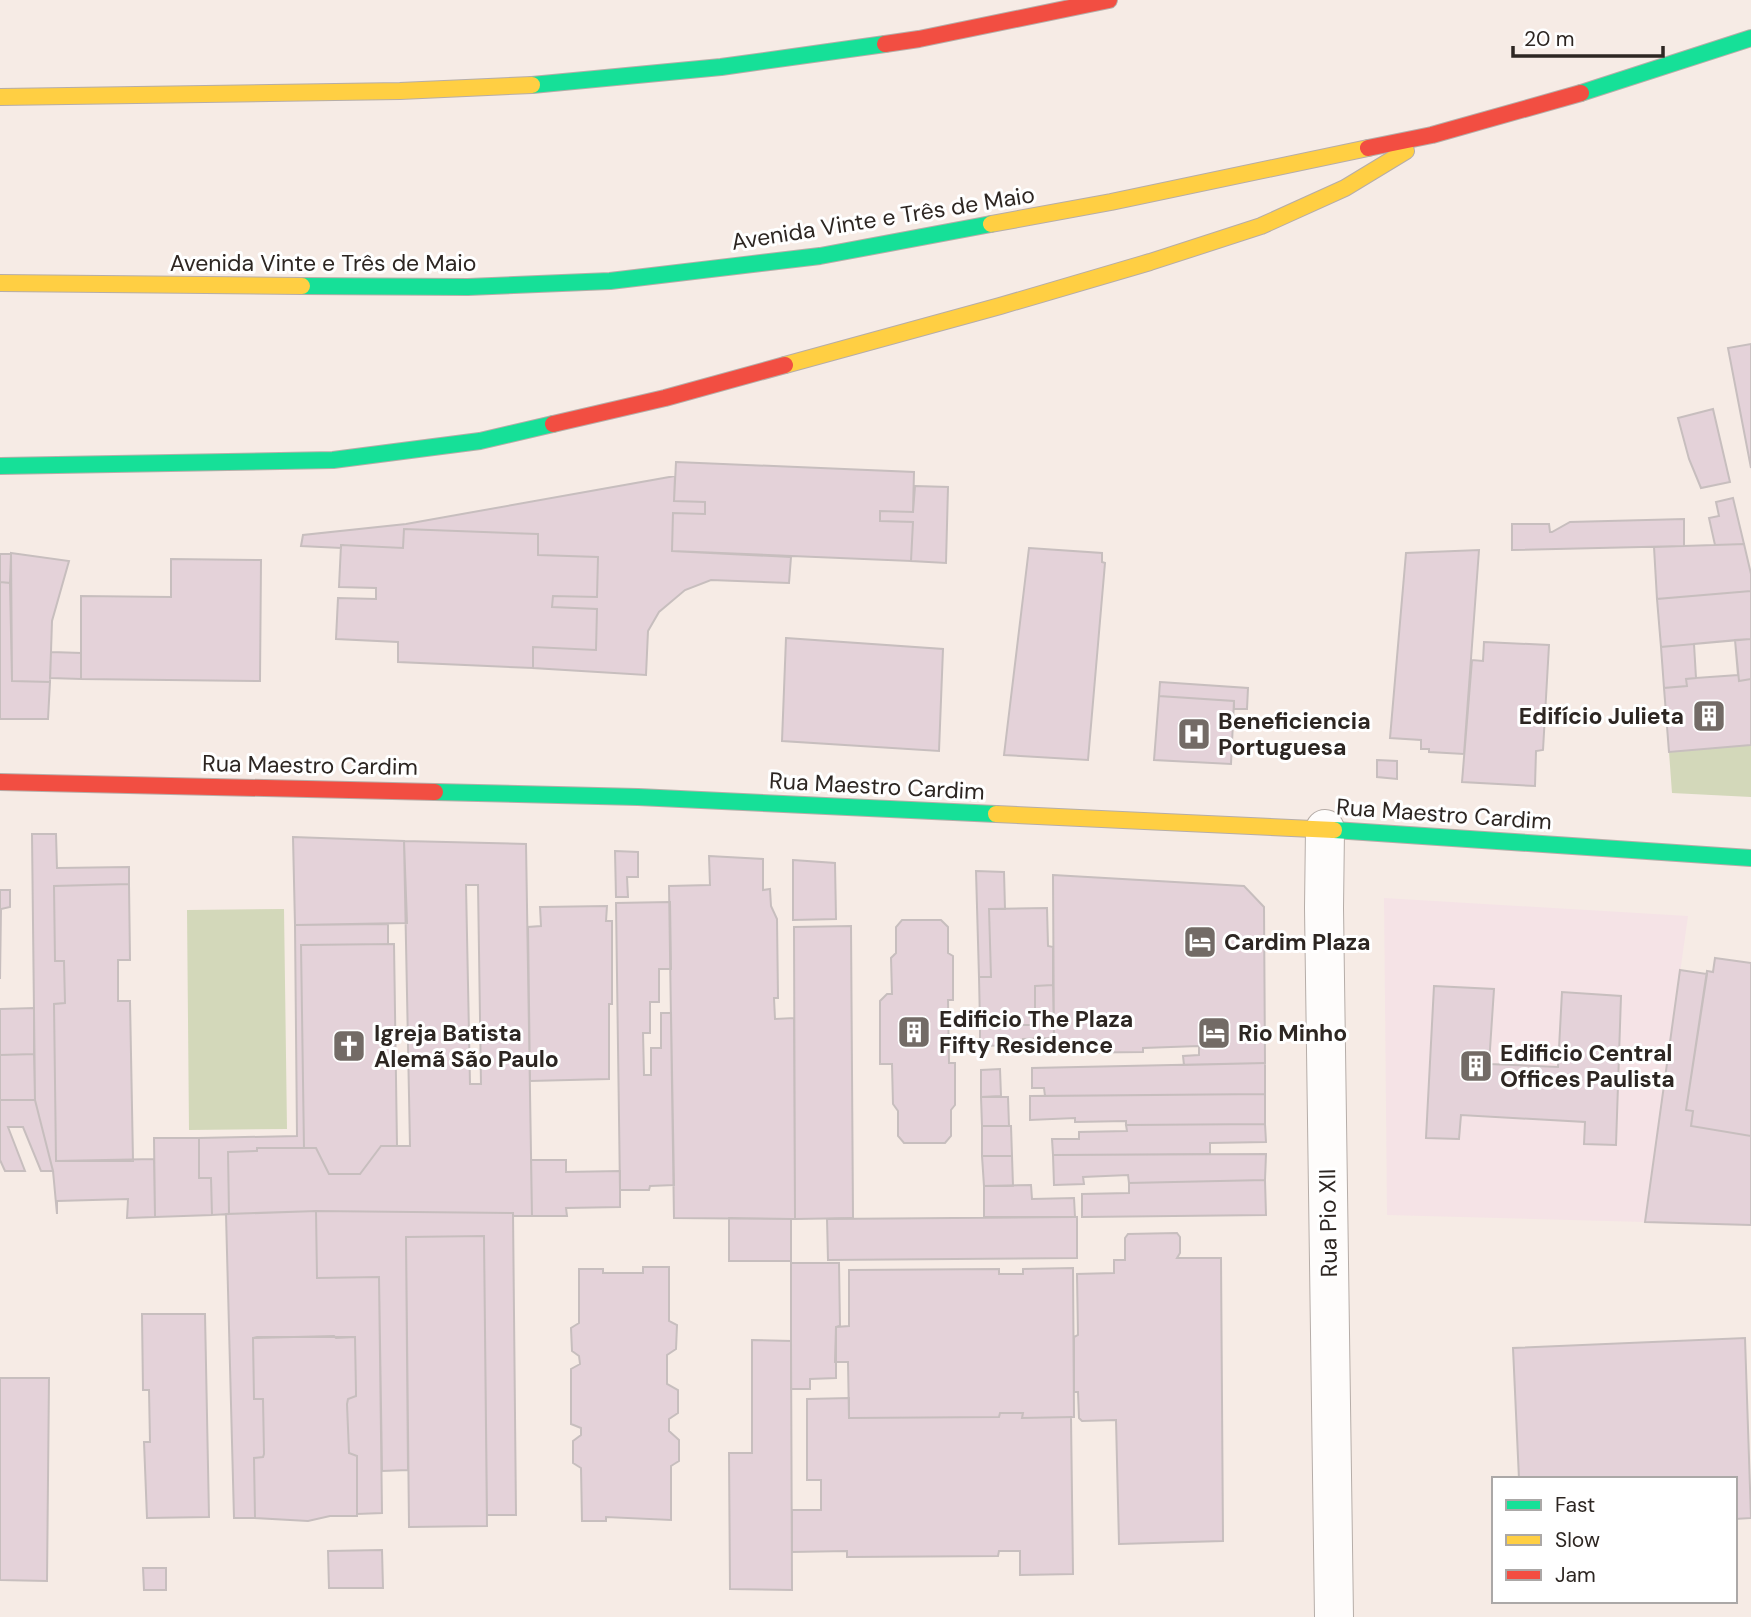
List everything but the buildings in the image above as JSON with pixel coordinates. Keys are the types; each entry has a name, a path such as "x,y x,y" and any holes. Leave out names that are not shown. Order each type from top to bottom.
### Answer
{"main road":[{"path":"0,97 400,91 552,84 721,67 919,39 1109,0"},
{"name":"Avenida Vinte e Três de Maio","path":"0,283 468,287 610,281 820,256 1111,202 1432,135 1610,85 1751,38"},
{"path":"0,83 37,96"},
{"path":"0,466 333,460 480,441 665,398 1000,306 1162,258 1261,226 1345,188 1432,135"},
{"name":"Rua Maestro Cardim","path":"0,782 638,797 1393,832 1751,858"}],"street":[{"name":"Rua Pio XII","path":"1325,829 1334,1617"}],"shaded area":[{"path":"1384,898 1688,916 1645,1222 1387,1215"}],"green space":[{"path":"1751,745 1751,797 1672,793 1669,752"},
{"path":"284,909 287,1129 189,1130 187,910"}],"traffic: fast":[{"path":"1581,93 1751,38"},
{"path":"532,85 721,67 885,44"},
{"path":"302,286 468,287 610,281 820,256 991,224"},
{"path":"0,466 333,460 480,441 553,424"},
{"path":"435,792 638,797 996,814"},
{"path":"1334,830 1751,858"}],"traffic: slow":[{"path":"0,97 400,91 532,85"},
{"path":"991,224 1111,202 1368,148"},
{"path":"785,365 1000,306 1261,226 1345,188 1406,151"},
{"path":"0,283 302,286"},
{"path":"996,814 1334,830"}],"traffic: jam":[{"path":"885,44 1109,0"},
{"path":"1368,148 1432,135 1581,93"},
{"path":"553,424 665,398 785,365"},
{"path":"0,782 435,792"}],"place":[{"name":"Edifício Julieta","path":"1709,716"},
{"name":"Beneficiencia Portuguesa","path":"1194,734"},
{"name":"Cardim Plaza","path":"1200,942"},
{"name":"Edificio The Plaza Fifty Residence","path":"914,1032"},
{"name":"Rio Minho","path":"1214,1033"},
{"name":"Igreja Batista Alemã São Paulo","path":"349,1046"},
{"name":"Edificio Central Offices Paulista","path":"1476,1066"}]}
